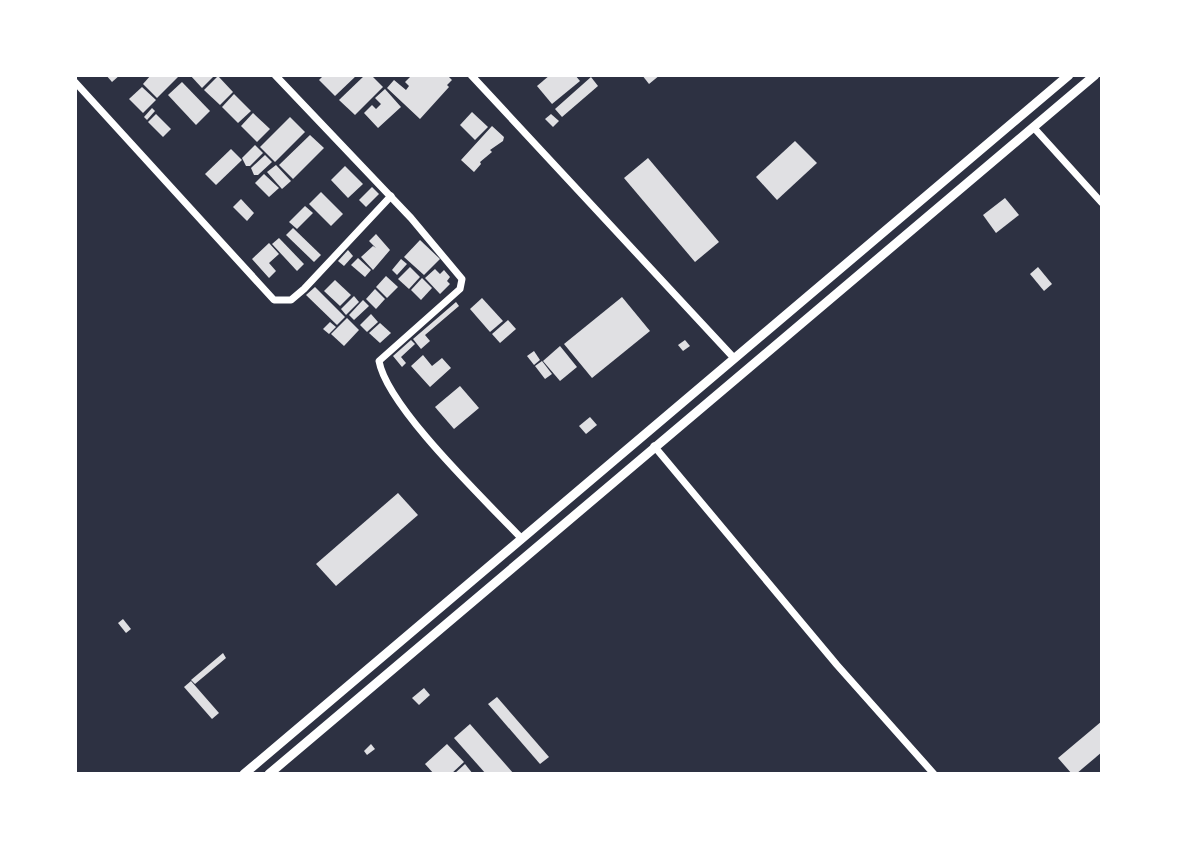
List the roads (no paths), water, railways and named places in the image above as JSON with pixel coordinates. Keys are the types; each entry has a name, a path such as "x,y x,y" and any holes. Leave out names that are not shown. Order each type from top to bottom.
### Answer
{"street":[{"path":"275,75 390,196 462,279 460,289 379,361 381,371 391,393 421,429 522,539"},
{"path":"471,75 733,357"},
{"path":"244,774 733,357 853,261 1069,75"},
{"path":"269,774 1096,75"},
{"path":"75,82 274,300 290,300 304,289 390,196"},
{"path":"1035,129 1102,203"},
{"path":"654,446 837,665 934,774"}]}
